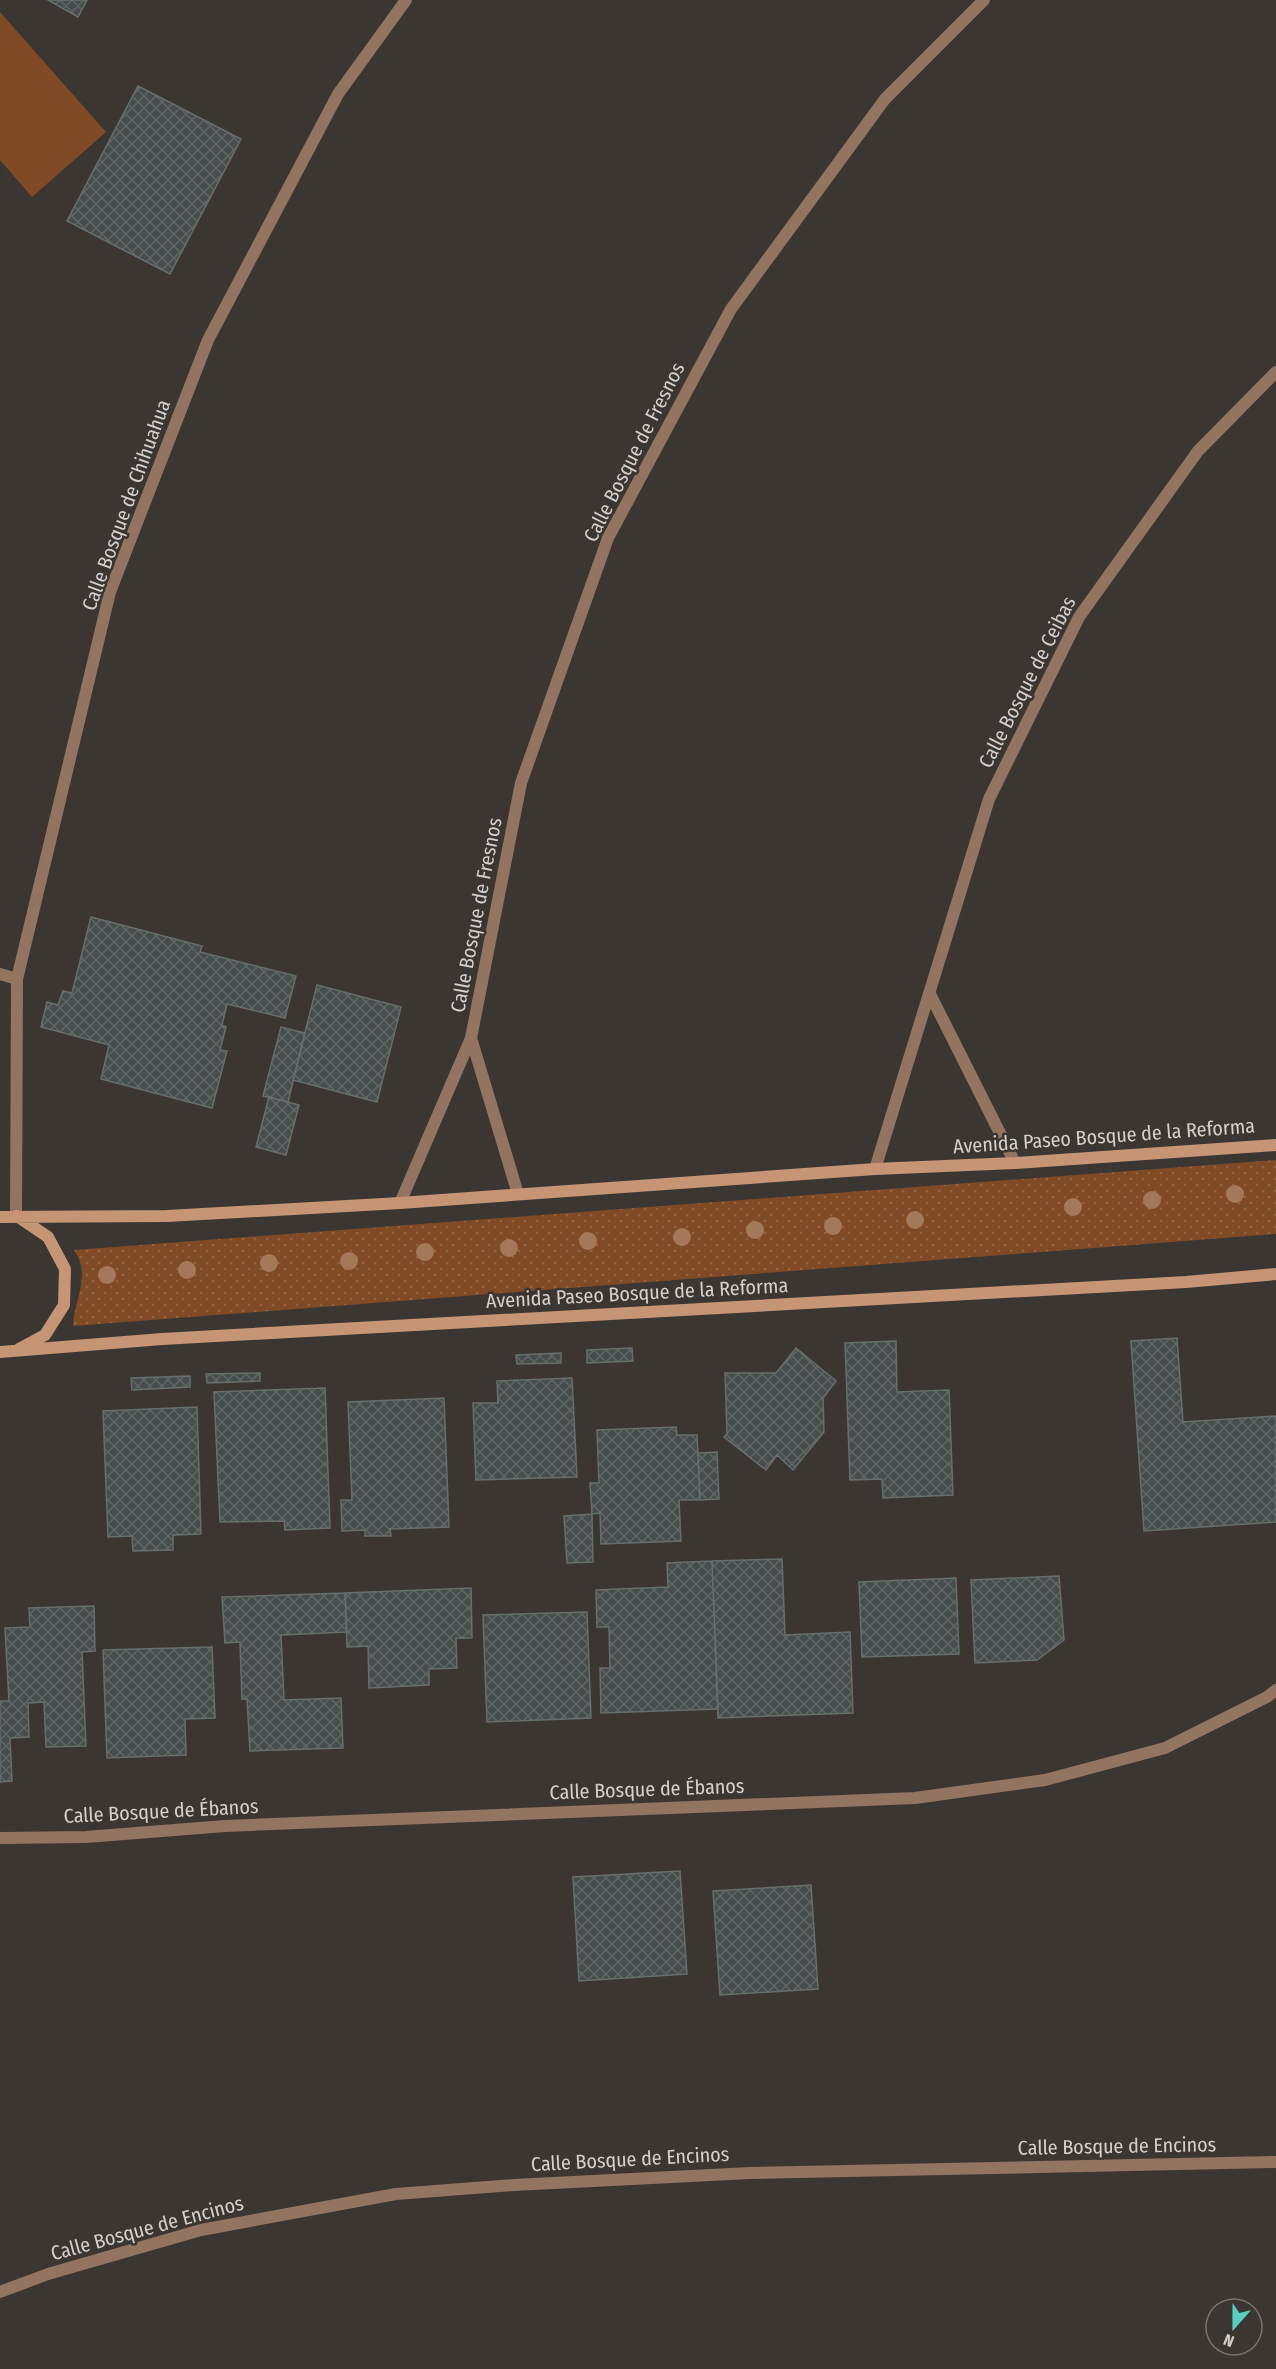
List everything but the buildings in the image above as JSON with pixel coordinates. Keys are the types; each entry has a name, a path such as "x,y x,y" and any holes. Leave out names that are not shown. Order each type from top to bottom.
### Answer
{"main road":[{"name":"Avenida Paseo Bosque de la Reforma","path":"0,1217 168,1216 400,1203 875,1169 1015,1163 1276,1145"},
{"path":"13,1352 45,1335 64,1305 65,1269 48,1237 16,1216"},
{"name":"Avenida Paseo Bosque de la Reforma","path":"0,1353 174,1339 1174,1282 1276,1274"}],"street":[{"name":"Calle Bosque de Chihuahua","path":"16,1216 17,979 111,592 208,340 338,94 406,0"},
{"name":"Calle Bosque de Fresnos","path":"400,1203 471,1038 521,783 608,538 730,309 885,99 984,0"},
{"name":"Calle Bosque de Ceibas","path":"875,1169 989,799 1078,616 1197,451 1276,372"},
{"path":"0,974 17,979"},
{"path":"930,994 1015,1163"},
{"name":"Calle Bosque de Fresnos","path":"471,1038 518,1194"},
{"name":"Calle Bosque de Ébanos","path":"0,1838 86,1837 225,1826 915,1798 1045,1780 1165,1748 1268,1697 1276,1690"},
{"name":"Calle Bosque de Encinos","path":"0,2292 48,2274 201,2230 396,2194 525,2184 750,2173 1276,2162"}],"shaded area":[{"path":"0,12 106,132 32,197 0,160"},
{"path":"1276,1160 1276,1234 73,1326 82,1278 82,1269 74,1250"}]}
